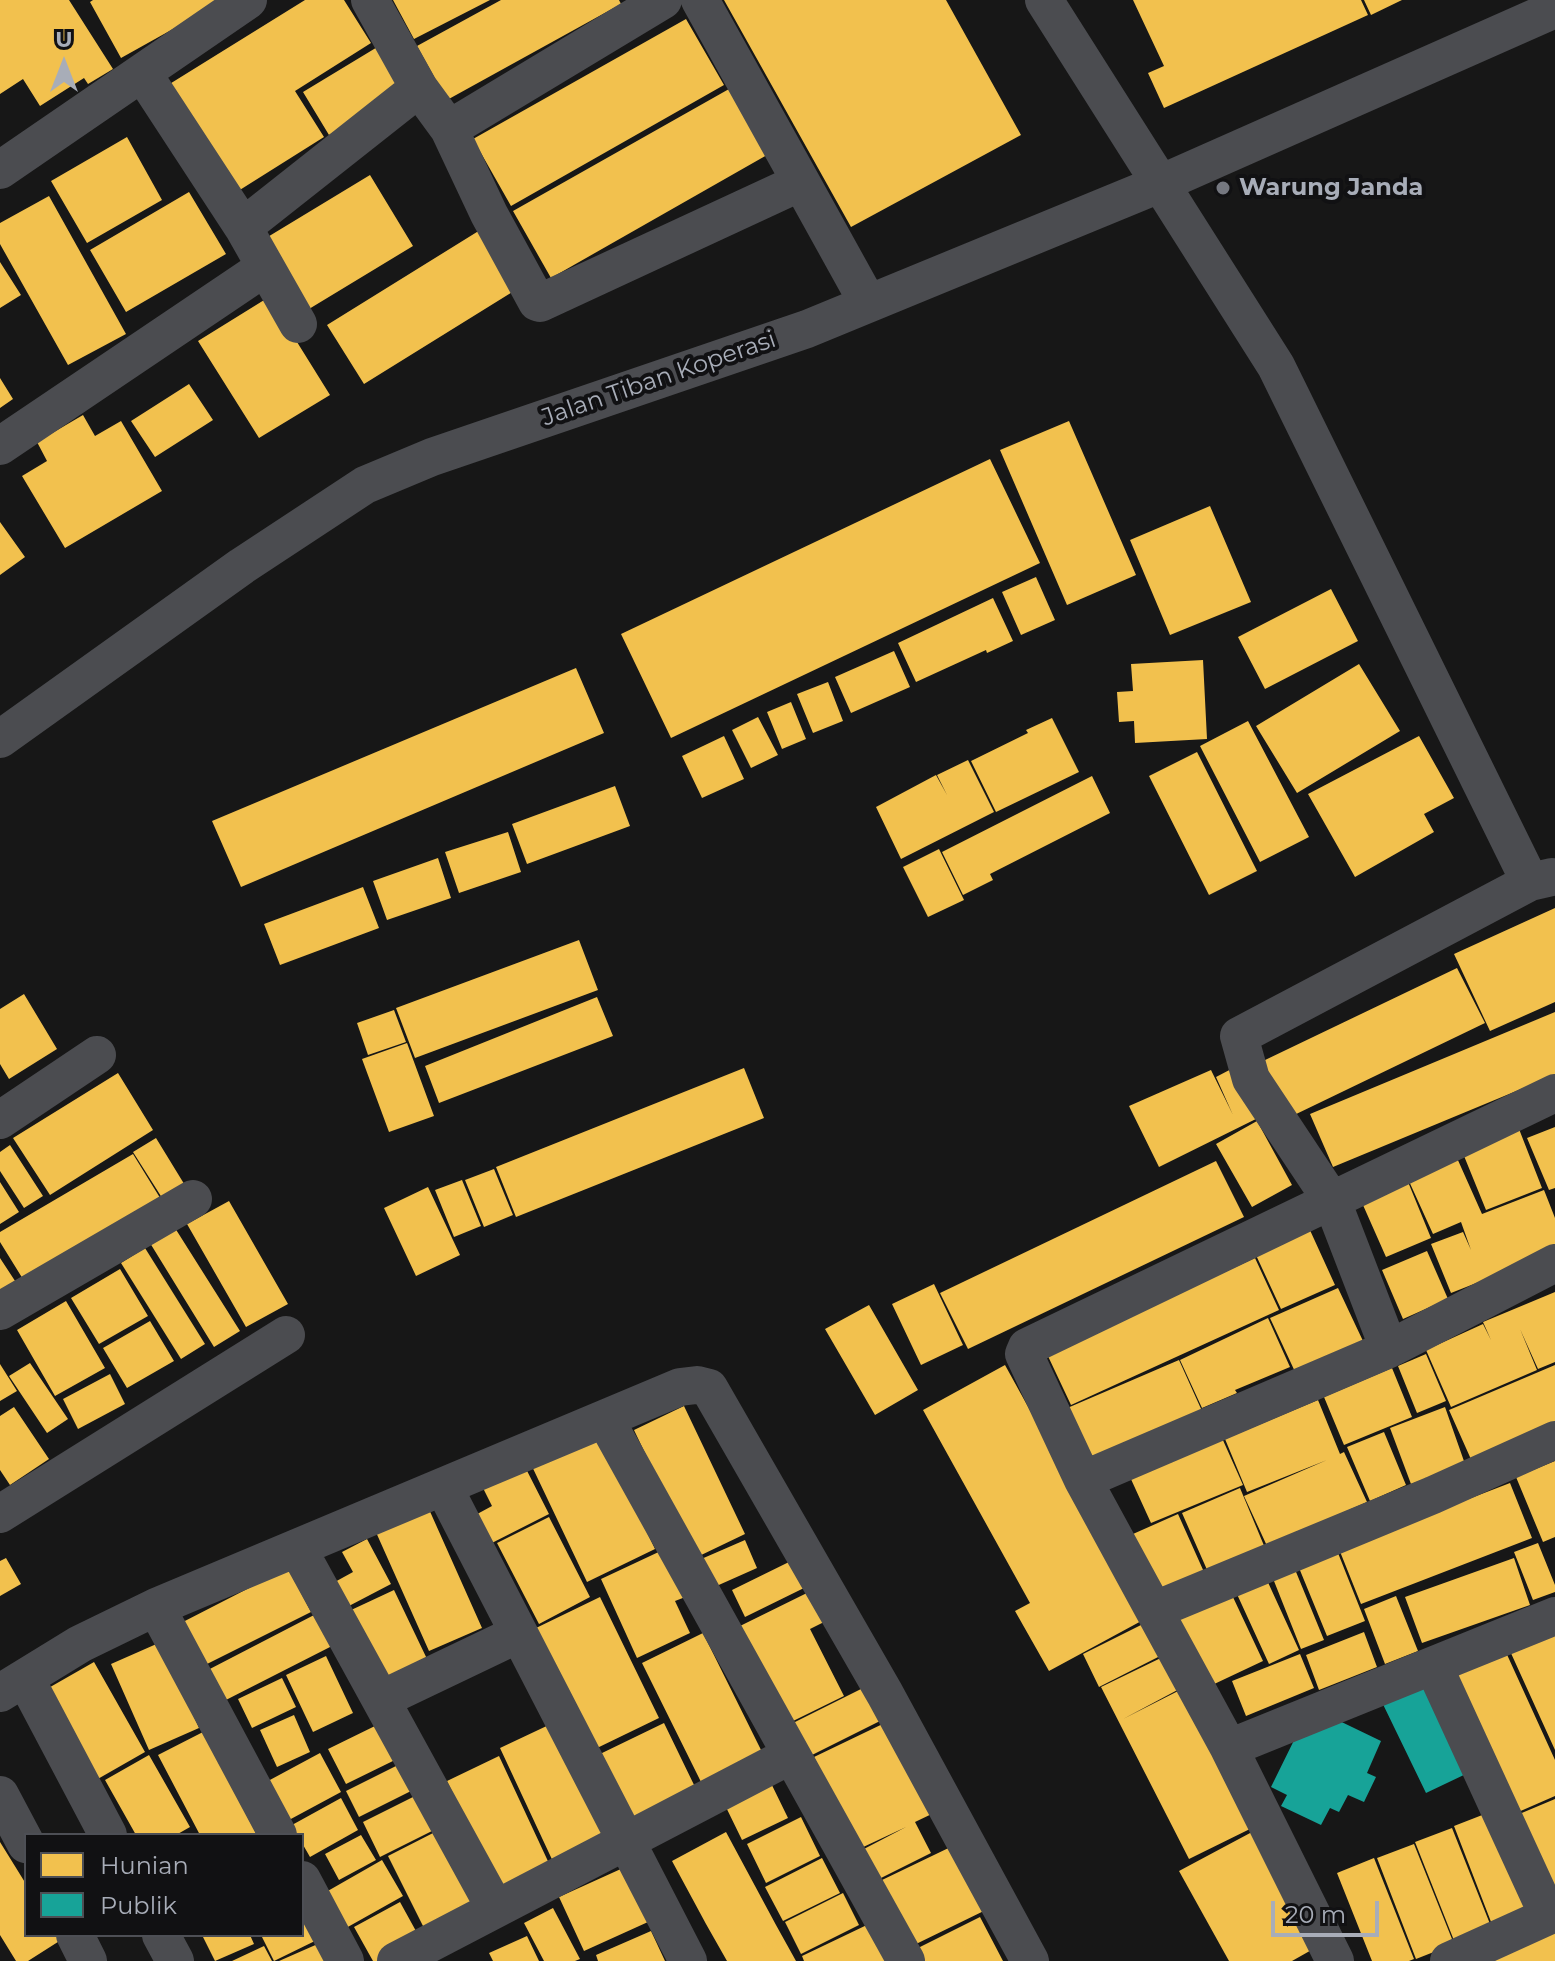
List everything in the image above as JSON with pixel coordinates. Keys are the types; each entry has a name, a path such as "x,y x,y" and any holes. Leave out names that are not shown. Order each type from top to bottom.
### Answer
{"street":[{"path":"0,170 248,0"},
{"path":"370,0 419,88 449,129 533,299 540,303 801,182"},
{"path":"700,0 868,303"},
{"path":"1044,0 1276,366 1542,879 1239,1036 1251,1079 1332,1201 1389,1349"},
{"path":"449,129 653,2"},
{"name":"Jalan Tiban Koperasi","path":"0,739 242,566 365,485 432,457 807,329 1162,183 1555,9"},
{"path":"143,74 243,227 298,324"},
{"path":"243,227 419,88"},
{"path":"0,446 264,268"},
{"path":"0,1120 97,1055"},
{"path":"1335,1961 1229,1748 1083,1480 1024,1354 1027,1347 1555,1093"},
{"path":"0,1311 193,1199"},
{"path":"1083,1480 1389,1349 1555,1263"},
{"path":"0,1514 286,1335"},
{"path":"107,1833 13,1686 80,1644 156,1607 680,1387 697,1385 709,1388 885,1694 1030,1961"},
{"path":"605,1419 906,1961"},
{"path":"1155,1610 1433,1495 1555,1440"},
{"path":"444,1488 688,1961"},
{"path":"298,1549 495,1908"},
{"path":"156,1607 277,1833"},
{"path":"1229,1748 1555,1616"},
{"path":"382,1699 518,1634"},
{"path":"1434,1667 1552,1914 1449,1961"},
{"path":"396,1961 791,1755"},
{"path":"0,1795 24,1840"},
{"path":"304,1884 345,1961"},
{"path":"76,1937 88,1961"},
{"path":"162,1937 175,1961"}],"building: Hunian":[{"path":"0,0 69,0 113,69 88,84 84,78 40,106 23,79 0,94"},
{"path":"225,0 121,58 90,2"},
{"path":"305,0 344,0 371,43 295,91 324,137 235,193 168,85"},
{"path":"393,0 490,0 414,39"},
{"path":"501,0 619,0 621,4 447,100 417,46"},
{"path":"724,0 946,0 1021,135 851,227"},
{"path":"1133,0 1361,0 1368,15 1164,108 1148,73 1164,66"},
{"path":"1364,0 1402,0 1371,15"},
{"path":"686,19 724,85 511,206 473,139"},
{"path":"379,46 406,88 329,135 303,92"},
{"path":"729,89 767,155 551,278 513,211"},
{"path":"127,137 162,200 87,243 51,181"},
{"path":"370,175 413,246 309,309 266,238"},
{"path":"189,192 226,254 126,312 90,250"},
{"path":"49,196 126,334 68,365 0,244 0,223"},
{"path":"485,227 522,286 364,384 327,325"},
{"path":"0,262 21,295 0,308"},
{"path":"269,297 330,395 259,438 198,341"},
{"path":"0,378 13,399 0,408"},
{"path":"189,384 213,420 155,457 131,421"},
{"path":"83,415 95,436 121,421 162,491 65,548 22,476 47,461 37,442"},
{"path":"1069,421 1136,575 1067,605 1000,450"},
{"path":"990,459 1040,563 671,738 621,634"},
{"path":"1210,506 1251,602 1170,635 1130,540"},
{"path":"0,522 25,557 0,575"},
{"path":"1036,577 1055,620 1021,635 1002,592"},
{"path":"1331,589 1358,641 1265,689 1238,637"},
{"path":"993,598 1013,641 916,682 898,643"},
{"path":"894,651 910,687 851,713 835,677"},
{"path":"1203,660 1207,739 1135,743 1134,721 1119,722 1117,692 1133,691 1131,664"},
{"path":"1359,664 1400,731 1297,793 1256,726"},
{"path":"576,668 604,733 241,887 212,821"},
{"path":"828,682 843,721 813,733 797,694"},
{"path":"791,702 806,739 782,749 767,712"},
{"path":"758,717 778,755 751,768 732,730"},
{"path":"1052,718 1079,772 996,812 971,761"},
{"path":"1248,721 1309,837 1260,862 1200,746"},
{"path":"724,736 744,779 702,798 682,756"},
{"path":"1419,736 1454,798 1424,814 1434,832 1355,877 1308,794"},
{"path":"1197,752 1257,871 1209,895 1149,776"},
{"path":"968,760 994,812 901,859 876,807 936,775 947,795 937,775"},
{"path":"1092,776 1110,813 990,874 993,880 963,895 942,852"},
{"path":"615,786 630,826 527,864 512,824"},
{"path":"508,832 521,872 459,893 445,852"},
{"path":"939,849 964,900 928,917 903,867"},
{"path":"438,858 451,898 387,920 373,881"},
{"path":"363,887 379,928 280,965 264,924"},
{"path":"1555,908 1555,1002 1490,1031 1454,954"},
{"path":"579,940 598,990 415,1058 396,1008"},
{"path":"1457,968 1485,1023 1290,1117 1263,1061"},
{"path":"24,994 57,1049 9,1079 0,1064 0,1009"},
{"path":"597,997 613,1036 439,1103 425,1066"},
{"path":"394,1010 406,1042 368,1055 357,1023"},
{"path":"1555,1012 1555,1075 1333,1167 1310,1114"},
{"path":"407,1043 434,1116 389,1132 362,1059"},
{"path":"1239,1065 1264,1115 1159,1167 1129,1106 1211,1070 1233,1115 1216,1077"},
{"path":"744,1068 764,1118 516,1217 496,1167"},
{"path":"118,1073 153,1130 50,1195 13,1138"},
{"path":"1257,1121 1292,1185 1252,1207 1216,1144"},
{"path":"1555,1127 1555,1188 1549,1190 1527,1138"},
{"path":"1519,1129 1542,1188 1486,1210 1462,1151"},
{"path":"156,1138 186,1187 164,1201 133,1152"},
{"path":"10,1145 43,1196 24,1208 0,1171 0,1152"},
{"path":"133,1154 162,1201 26,1284 0,1242 0,1232"},
{"path":"1457,1158 1482,1214 1544,1190 1555,1218 1555,1252 1451,1293 1431,1244 1463,1232 1471,1250 1461,1222 1433,1234 1408,1179"},
{"path":"1216,1161 1244,1217 968,1349 940,1293"},
{"path":"494,1169 513,1215 484,1227 465,1180"},
{"path":"1406,1177 1431,1238 1386,1257 1359,1196"},
{"path":"462,1180 481,1226 454,1237 435,1190"},
{"path":"0,1182 19,1212 0,1224"},
{"path":"428,1187 460,1255 416,1276 384,1208"},
{"path":"229,1201 288,1304 246,1327 187,1224"},
{"path":"175,1228 240,1331 214,1347 150,1243"},
{"path":"1309,1228 1335,1285 1281,1309 1255,1253"},
{"path":"145,1248 205,1344 181,1359 121,1263"},
{"path":"1427,1251 1448,1299 1403,1319 1382,1270"},
{"path":"0,1258 19,1287 0,1299"},
{"path":"1255,1258 1279,1310 1071,1405 1047,1354"},
{"path":"120,1269 148,1316 99,1344 71,1298"},
{"path":"934,1284 963,1345 921,1365 892,1304"},
{"path":"1338,1288 1363,1341 1297,1376 1270,1318"},
{"path":"1555,1292 1555,1362 1538,1369 1520,1329 1537,1370 1451,1407 1426,1350 1483,1324 1491,1340 1483,1322"},
{"path":"66,1301 105,1368 55,1396 17,1330"},
{"path":"869,1305 918,1390 875,1415 825,1329"},
{"path":"1268,1318 1290,1367 1202,1408 1180,1360"},
{"path":"150,1321 174,1361 127,1388 103,1348"},
{"path":"1426,1354 1446,1401 1417,1413 1398,1366"},
{"path":"1179,1360 1202,1411 1090,1462 1065,1409"},
{"path":"30,1363 68,1419 47,1433 9,1376"},
{"path":"0,1364 17,1391 0,1401"},
{"path":"1005,1365 1145,1619 1049,1671 1015,1611 1030,1603 923,1410"},
{"path":"1555,1365 1555,1431 1474,1466 1449,1410"},
{"path":"1392,1368 1412,1417 1344,1445 1324,1397"},
{"path":"110,1374 125,1404 78,1429 63,1399"},
{"path":"1318,1400 1340,1454 1344,1452 1367,1502 1267,1546 1244,1496 1327,1460 1247,1492 1225,1439"},
{"path":"684,1406 745,1534 695,1558 634,1430"},
{"path":"14,1407 49,1459 10,1485 0,1470 0,1416"},
{"path":"1445,1407 1465,1464 1411,1484 1390,1428"},
{"path":"595,1426 655,1549 587,1582 528,1458"},
{"path":"1384,1432 1406,1485 1370,1501 1347,1447"},
{"path":"1222,1438 1243,1485 1151,1523 1130,1477"},
{"path":"521,1459 549,1514 482,1548 468,1519 492,1506 479,1480"},
{"path":"1555,1461 1555,1537 1543,1542 1516,1477"},
{"path":"1510,1483 1532,1538 1361,1604 1339,1549"},
{"path":"1240,1488 1265,1548 1208,1572 1182,1513"},
{"path":"428,1507 482,1628 429,1651 375,1530"},
{"path":"1178,1514 1204,1572 1160,1592 1133,1534"},
{"path":"549,1517 590,1597 539,1624 497,1543"},
{"path":"367,1539 391,1584 347,1607 333,1583 353,1572 342,1552"},
{"path":"745,1540 757,1568 712,1588 699,1560"},
{"path":"1538,1543 1555,1592 1533,1600 1514,1552"},
{"path":"1336,1548 1365,1621 1327,1636 1297,1563"},
{"path":"665,1549 688,1596 675,1601 690,1633 637,1658 601,1579"},
{"path":"6,1558 21,1584 0,1596 0,1561"},
{"path":"1514,1558 1530,1605 1422,1643 1405,1597"},
{"path":"791,1561 804,1588 745,1617 732,1590"},
{"path":"1294,1567 1324,1640 1301,1649 1272,1576"},
{"path":"288,1568 311,1612 201,1667 179,1624"},
{"path":"1266,1578 1299,1650 1269,1664 1236,1592"},
{"path":"394,1590 428,1661 384,1683 349,1611"},
{"path":"813,1590 828,1620 810,1629 844,1696 789,1723 740,1626"},
{"path":"1232,1595 1263,1661 1210,1686 1179,1619"},
{"path":"1396,1596 1418,1651 1385,1664 1364,1609"},
{"path":"600,1597 659,1718 595,1749 536,1628"},
{"path":"316,1614 332,1646 220,1703 204,1672"},
{"path":"1151,1620 1168,1652 1099,1687 1083,1654"},
{"path":"1555,1631 1555,1750 1510,1651"},
{"path":"1364,1632 1377,1667 1319,1690 1306,1655"},
{"path":"703,1633 764,1756 703,1786 642,1663"},
{"path":"161,1642 199,1728 149,1750 111,1664"},
{"path":"1504,1648 1555,1760 1555,1796 1516,1813 1451,1671"},
{"path":"1169,1654 1185,1686 1123,1719 1186,1687 1256,1826 1189,1859 1101,1687"},
{"path":"1300,1654 1314,1688 1246,1716 1232,1681"},
{"path":"326,1656 353,1713 313,1732 286,1675"},
{"path":"94,1662 145,1752 96,1780 45,1690"},
{"path":"282,1678 296,1707 252,1728 238,1699"},
{"path":"871,1684 888,1717 808,1757 791,1724"},
{"path":"294,1715 310,1752 277,1767 260,1730"},
{"path":"893,1719 938,1811 915,1822 931,1853 877,1880 862,1850 906,1827 859,1849 814,1757"},
{"path":"553,1723 609,1843 556,1868 500,1748"},
{"path":"664,1723 696,1789 632,1819 600,1754"},
{"path":"377,1725 395,1760 346,1784 328,1749"},
{"path":"203,1732 256,1833 199,1833 158,1755"},
{"path":"320,1753 341,1792 289,1820 268,1781"},
{"path":"149,1755 190,1827 180,1833 135,1833 105,1780"},
{"path":"499,1756 553,1872 502,1896 447,1781"},
{"path":"398,1765 411,1791 359,1817 346,1791"},
{"path":"768,1777 788,1818 742,1840 722,1799"},
{"path":"417,1795 434,1830 380,1857 363,1822"},
{"path":"341,1798 358,1830 310,1857 304,1846 304,1833 296,1833 292,1825"},
{"path":"1555,1799 1555,1895 1517,1815"},
{"path":"1490,1812 1530,1912 1493,1927 1454,1826"},
{"path":"801,1817 820,1856 766,1883 747,1844"},
{"path":"1452,1828 1492,1929 1455,1943 1415,1842"},
{"path":"435,1832 474,1908 426,1932 388,1856"},
{"path":"726,1832 796,1961 727,1961 706,1924 672,1861"},
{"path":"1252,1832 1315,1948 1292,1961 1229,1961 1179,1871"},
{"path":"361,1835 376,1860 339,1880 325,1854"},
{"path":"0,1842 24,1881 24,1937 59,1937 61,1940 28,1961 16,1961 0,1935"},
{"path":"961,1842 992,1907 914,1945 882,1880"},
{"path":"1414,1844 1454,1944 1416,1959 1377,1858"},
{"path":"822,1858 840,1893 783,1921 765,1887"},
{"path":"1374,1858 1414,1959 1409,1961 1372,1961 1337,1873"},
{"path":"382,1860 403,1896 346,1928 326,1892"},
{"path":"623,1868 648,1922 584,1951 559,1897"},
{"path":"843,1893 859,1925 801,1954 785,1922"},
{"path":"400,1902 422,1942 386,1961 373,1961 354,1927"},
{"path":"553,1908 580,1959 544,1961 524,1923"},
{"path":"304,1909 319,1939 274,1961 262,1937 304,1937"},
{"path":"980,1917 1003,1961 925,1961 918,1948"},
{"path":"871,1923 889,1961 804,1961 802,1956"},
{"path":"651,1931 665,1961 598,1961 596,1955"},
{"path":"1555,1932 1555,1961 1487,1961"},
{"path":"527,1936 539,1961 493,1961 489,1953"},
{"path":"203,1937 251,1937 254,1944 215,1961"},
{"path":"320,1943 328,1961 279,1961"},
{"path":"264,1946 272,1961 232,1961"}],"building: Publik":[{"path":"1421,1674 1468,1773 1426,1793 1378,1694"},
{"path":"1325,1714 1381,1741 1367,1773 1376,1777 1364,1802 1348,1795 1339,1812 1330,1808 1321,1825 1281,1806 1287,1795 1271,1787 1303,1722"}],"place":[{"name":"Warung Janda","path":"1223,188"}]}
